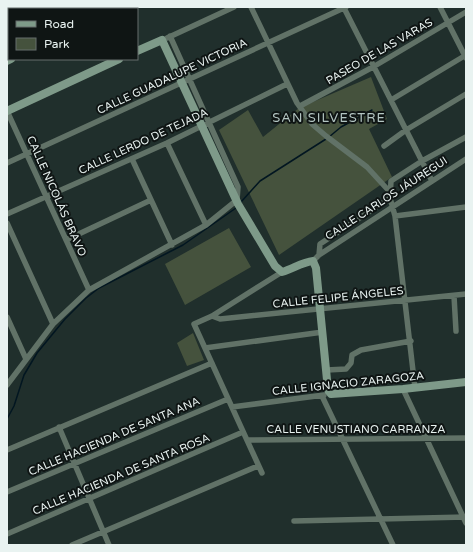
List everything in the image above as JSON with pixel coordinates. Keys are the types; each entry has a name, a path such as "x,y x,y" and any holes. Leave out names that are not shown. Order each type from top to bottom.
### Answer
{"street":[{"path":"138,51 234,7"},
{"path":"251,7 287,84 312,124 367,167 389,195"},
{"path":"345,7 373,67 432,181"},
{"name":"CALLE GUADALUPE VICTORIA","path":"7,163 345,7"},
{"path":"391,100 466,56 447,23 440,7"},
{"name":"PASEO DE LAS VARAS","path":"300,106 373,67 466,12"},
{"path":"166,38 205,124 237,202 275,266 282,272"},
{"path":"7,111 117,60"},
{"name":"CALLE LERDO DE TEJADA","path":"7,214 132,159 287,84"},
{"path":"384,146 406,130 466,94"},
{"name":"CALLE NICOLÁS BRAVO","path":"7,111 89,290"},
{"path":"415,388 411,341 395,216 389,195 391,181 422,161 466,137"},
{"path":"166,143 206,225"},
{"path":"132,159 172,245"},
{"name":"CALLE CARLOS JÁUREGUI","path":"205,348 194,324 212,316 282,272 316,258 466,159"},
{"name":"CALLE CARLOS JÁUREGUI","path":"316,258 320,244 389,195"},
{"path":"66,240 151,200"},
{"path":"7,385 53,324 89,290 206,225 237,202"},
{"path":"395,216 466,207"},
{"path":"7,223 53,324"},
{"path":"316,258 328,390 331,394"},
{"name":"CALLE FELIPE ÁNGELES","path":"212,316 220,319 466,294"},
{"path":"454,296 456,331"},
{"path":"7,317 26,359"},
{"path":"262,473 205,348 323,332"},
{"path":"326,370 346,369 351,363 352,355 361,350 411,341"},
{"path":"7,450 212,363"},
{"name":"CALLE IGNACIO ZARAGOZA","path":"232,406 331,394 415,388 466,382"},
{"path":"294,520 465,519 403,389"},
{"path":"322,396 392,545"},
{"name":"CALLE HACIENDA DE SANTA ANA","path":"7,492 228,399"},
{"path":"59,428 109,545"},
{"name":"CALLE HACIENDA DE SANTA ROSA","path":"7,534 243,432"},
{"name":"CALLE VENUSTIANO CARRANZA","path":"246,440 466,438"},
{"path":"72,545 258,466"}],"green space":[{"path":"371,77 387,119 369,129 392,177 279,255 219,130 248,110 263,137 299,108"},
{"path":"229,228 251,267 185,305 165,264"},
{"path":"193,333 204,360 187,366 177,343"}],"waterway":[{"path":"329,137 341,127 372,110"},
{"path":"241,202 260,181 326,139"},
{"path":"7,419 14,406 24,375 37,353 65,319 86,298 99,288 183,245 236,208"}],"district":[{"name":"SAN SILVESTRE","path":"329,117"}]}
